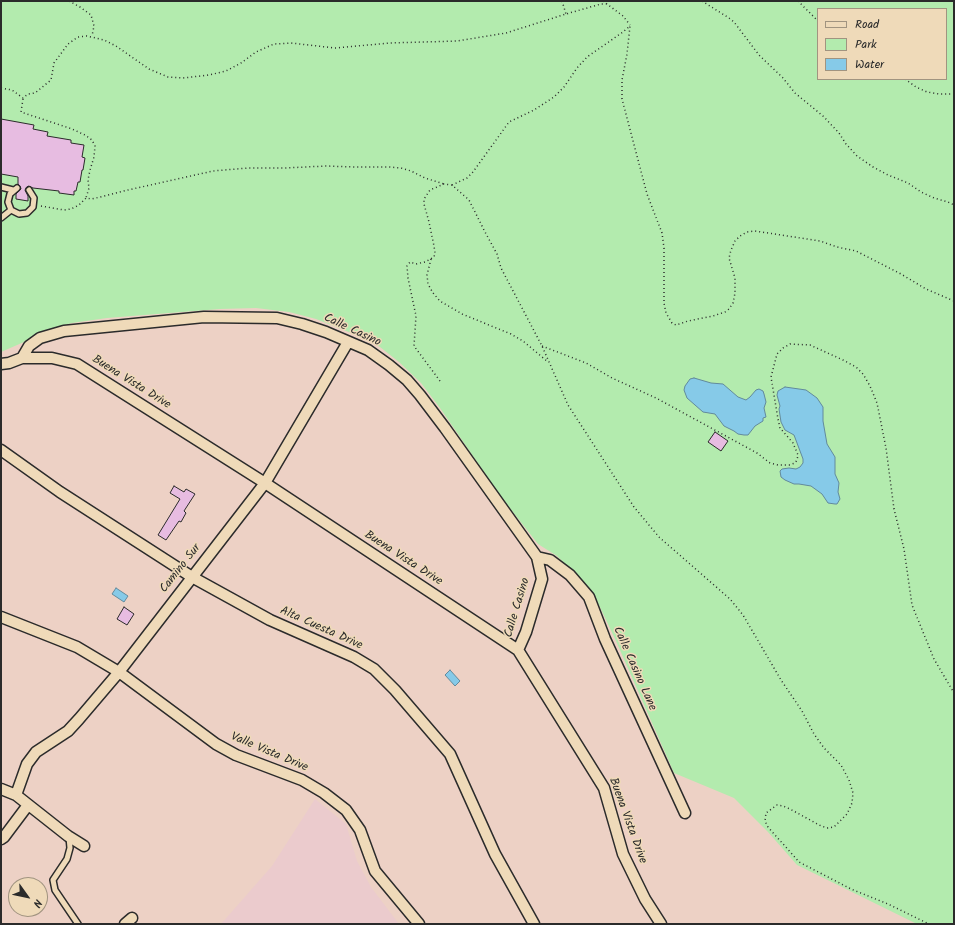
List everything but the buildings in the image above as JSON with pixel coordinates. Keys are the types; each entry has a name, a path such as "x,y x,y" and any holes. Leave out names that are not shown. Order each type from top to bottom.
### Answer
{"street":[{"name":"Calle Casino","path":"22,358 29,346 40,338 64,331 204,317 277,318 326,332 368,350 407,380 420,395 536,557 542,579 526,632 518,650"},
{"name":"Camino Sur","path":"16,795 27,764 36,752 68,731 79,720 119,672 265,483 348,342"},
{"name":"Buena Vista Drive","path":"1,364 9,363 22,358 52,358 77,364 265,483 518,650 604,788 623,854 645,899 661,924"},
{"name":"Alta Cuesta Drive","path":"1,450 60,492 192,577 270,620 354,657 374,669 395,690 450,754 495,854 537,924"},
{"name":"Calle Casino Lane","path":"536,557 550,560 570,575 589,597 605,638 685,814"},
{"name":"Valle Vista Drive","path":"1,617 77,647 119,672 216,744 236,755 302,780 324,793 346,810 360,830 375,871 419,924"},
{"path":"1,788 16,795 68,836 84,846"},
{"path":"1,839 28,805"}],"lane":[{"path":"1,186 15,189 8,198 8,202 11,210 19,214 23,214 31,210 34,205 33,194 29,190"},
{"path":"1,218 11,210"},
{"path":"68,836 70,848 67,858 53,880 54,890 78,924"}],"path":[{"path":"69,1 91,15 94,26 92,36"},
{"path":"562,1 566,14"},
{"path":"603,1 623,16 630,26 622,80 622,99 645,188 662,233 664,248 664,303 666,313 672,323 676,325 713,316 729,309 736,293 735,278 729,258 731,250 735,241 740,236 747,232 755,231 820,241 837,247 856,251 901,274 926,289 954,301"},
{"path":"702,1 734,22 759,55 784,78 795,93 820,113 834,127 857,156 880,171 908,183 928,196 954,205"},
{"path":"798,1 817,20"},
{"path":"34,205 64,210 71,209 79,205 86,198 90,188 88,180 94,157 95,146 92,140 86,135 72,129 21,112 23,98 28,94 34,93 52,80 54,63 68,44 78,37 92,36 104,40 156,72 168,77 183,78 209,75 226,70 241,63 256,52 274,44 292,43 335,48 385,43 457,41 506,33 566,14 601,4 607,4"},
{"path":"86,198 92,199 213,171 248,168 326,166 390,167 401,168 425,178 452,185 467,178 473,172 509,122 534,110 554,97 564,87 577,68 587,57 630,26"},
{"path":"906,80 916,87 927,92 954,94"},
{"path":"1,88 12,90 23,98"},
{"path":"444,184 430,190 424,199 435,253 431,259 427,274 428,284 432,293 440,301 462,314 511,334 523,341 548,362"},
{"path":"452,185 469,200 497,254 501,268 542,346 568,405 637,512 659,536 730,599 743,616 781,680 802,711 814,734 824,748 841,766 849,780 853,793 852,803 847,814 834,827 828,828 821,826 790,809 776,805 766,813 765,820 768,827 799,862 852,889 888,904 929,924"},
{"path":"431,259 416,264 410,262 407,266 416,316 414,346 440,381"},
{"path":"542,346 586,363 612,378 670,406 757,453 770,462 782,465 795,463 798,455 793,443 780,428 778,419 771,377 777,354 790,344 810,345 856,367 863,374 877,403 886,448 894,509 904,549 912,604 934,659 954,693"}],"shaded area":[{"path":"315,799 346,824 357,861 371,887 399,924 221,924 272,866"}],"green space":[{"path":"1,1 954,1 954,924 917,924 797,865 768,832 734,798 674,773 616,641 597,601 589,588 557,556 538,544 501,497 421,383 399,362 380,347 364,338 316,319 289,312 256,308 220,309 107,318 72,323 42,331 24,342 1,352"}],"water":[{"path":"694,378 711,383 723,384 738,397 746,400 756,390 759,389 763,391 766,402 764,408 766,417 755,426 748,435 738,434 724,426 715,414 703,412 687,398 684,390 685,386 690,379"},
{"path":"785,387 806,390 817,398 823,407 823,421 827,444 835,457 835,474 839,483 838,492 840,499 837,504 828,503 822,494 811,486 794,484 781,477 780,471 782,469 796,469 803,463 803,459 794,435 785,430 781,422 780,406 777,395 778,391"},
{"path":"116,588 128,596 124,602 112,594"},
{"path":"450,670 460,681 455,686 445,675"}]}
